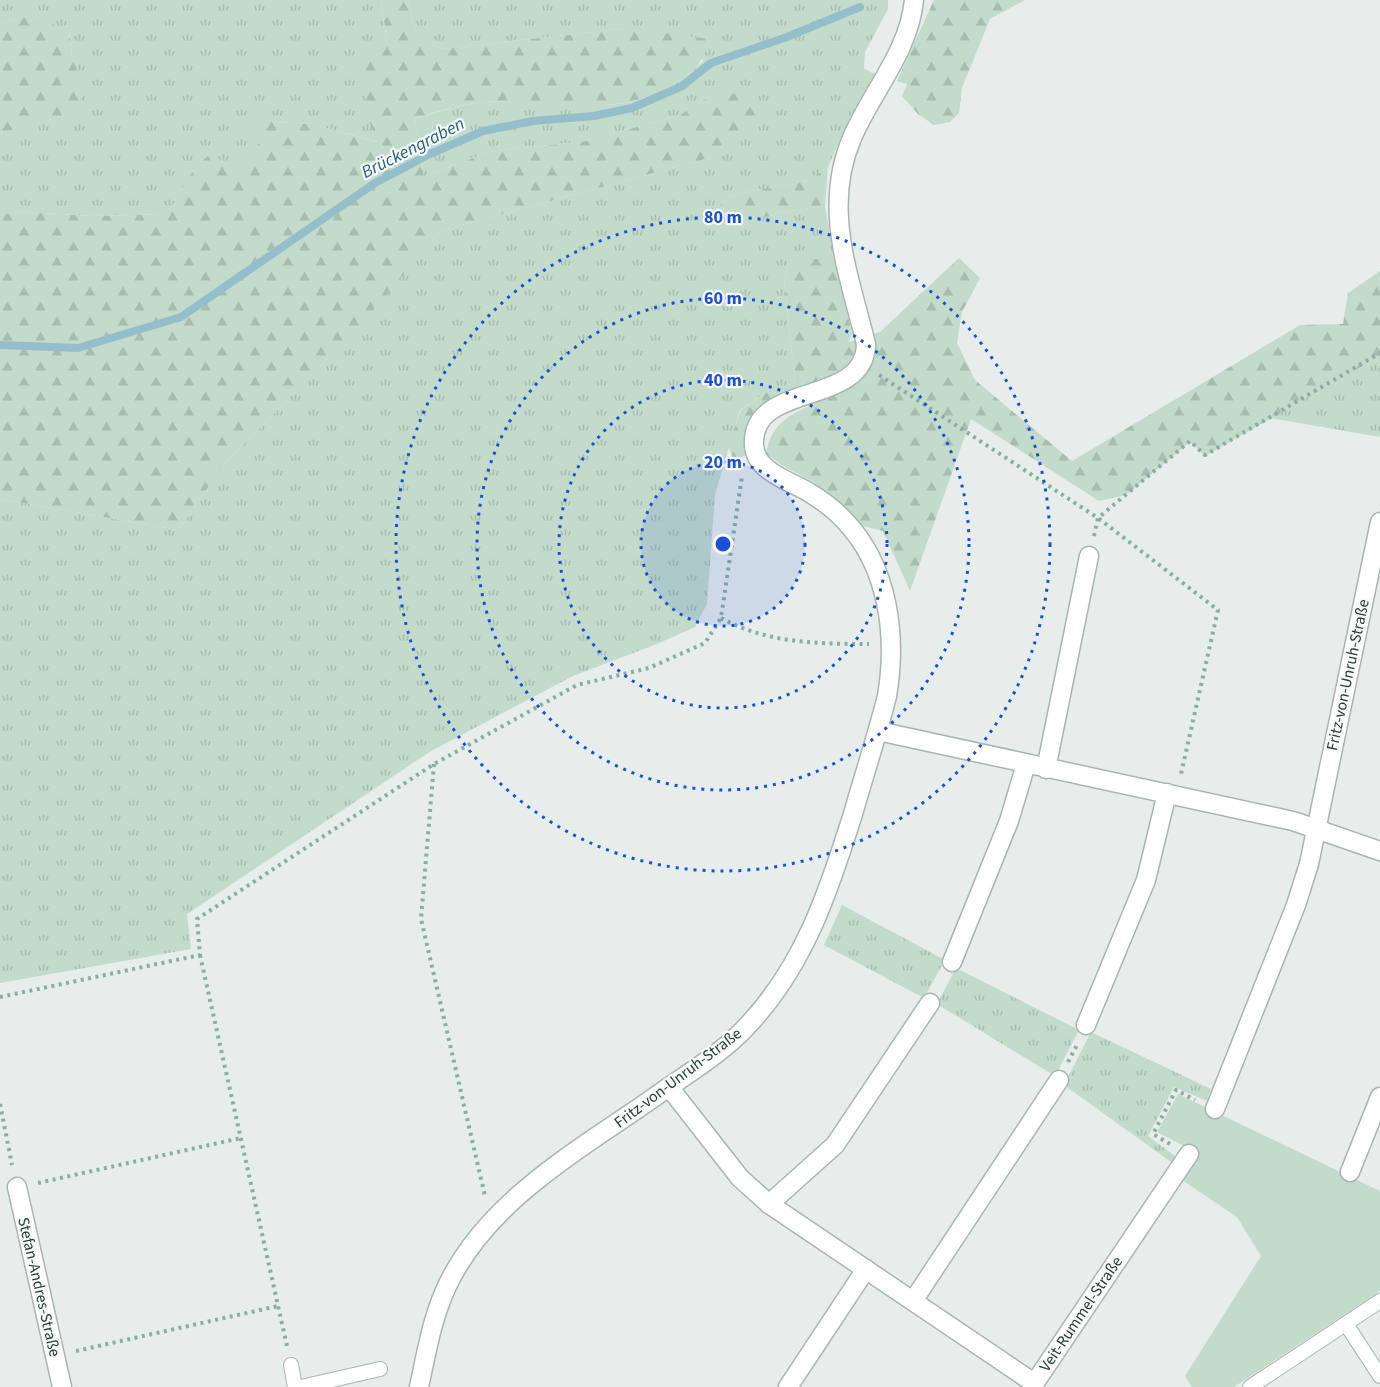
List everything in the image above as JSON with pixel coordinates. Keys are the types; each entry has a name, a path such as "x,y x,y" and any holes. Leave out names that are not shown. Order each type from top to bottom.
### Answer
{"street":[{"path":"757,456 754,444 756,433 771,411 796,398 846,381 854,375 862,363 866,344 840,243 837,204 839,182 853,137 907,33 914,0"},
{"name":"Fritz-von-Unruh-Straße","path":"419,1387 434,1321 450,1280 471,1244 491,1220 552,1171 669,1087 749,1025 784,980 812,933 828,893 878,731 891,672 891,645 882,588 870,556 855,532 824,502 771,471 757,456"},
{"name":"Fritz-von-Unruh-Straße","path":"1215,1110 1296,904 1309,864 1380,522"},
{"path":"1047,769 1089,556"},
{"path":"878,731 1172,794 1316,828 1380,851"},
{"path":"952,962 1009,821 1026,764"},
{"path":"1086,1025 1146,880 1172,794"},
{"path":"769,1204 835,1145 930,1003"},
{"path":"913,1301 1059,1080"},
{"name":"Veit-Rummel-Straße","path":"669,1087 740,1178 769,1204 1033,1385 1189,1154"},
{"path":"1350,1172 1380,1097"},
{"name":"Stefan-Andres-Straße","path":"17,1187 62,1387"},
{"path":"788,1387 866,1269"}],"lane":[{"path":"1250,1387 1380,1301"},
{"path":"1346,1324 1380,1376"},
{"path":"291,1365 295,1387"},
{"path":"301,1387 380,1369"}],"path":[{"path":"1098,518 1190,441 1205,455 1380,353"},
{"path":"862,363 1098,518 1218,610 1172,794"},
{"path":"291,1365 200,955 197,919 434,764 577,685 649,668 705,643 721,618 743,468 757,456"},
{"path":"721,618 740,628 807,644 891,645"},
{"path":"434,764 421,919 491,1220"},
{"path":"0,997 200,955"},
{"path":"1059,1080 1086,1025"},
{"path":"1189,1154 1153,1134 1176,1090 1215,1110"},
{"path":"0,1104 17,1187 242,1138"},
{"path":"55,1356 278,1306"}],"green space":[{"path":"0,0 389,0 381,2 387,42 367,115 378,142 312,124 275,122 253,115 260,141 242,168 195,167 168,214 94,216 24,212 0,214 0,133 68,115 83,95 72,56 69,31 31,15 0,24"},
{"path":"408,0 888,0 888,9 865,52 864,69 875,74 850,117 828,167 807,181 746,192 724,199 720,209 758,220 777,213 825,206 834,259 792,259 784,278 795,383 767,392 740,410 715,495 707,604 695,627 573,676 431,751 187,914 191,949 0,983 0,499 178,530 225,463 368,317 440,231 716,156 715,93 680,115 586,141 489,152 424,177 415,118 460,106 487,102 601,105 627,102 653,95 679,82 704,60 629,28 440,49 416,33"},
{"path":"408,0 416,33 440,49 629,28 709,39 700,62 686,77 649,96 627,102 604,105 478,103 415,118 424,177 489,152 586,141 680,115 715,93 751,94 765,123 716,156 440,231 368,317 225,463 178,530 0,499 0,214 24,212 94,216 167,214 195,167 209,155 242,168 260,141 242,123 253,115 275,122 312,124 377,142 367,115 359,61 387,42 381,1"},
{"path":"934,0 1025,0 990,19 962,88 959,113 950,122 934,125 918,114 902,96 907,84 897,81"},
{"path":"31,15 69,31 72,56 84,95 68,115 0,133 0,24"},
{"path":"828,167 825,206 777,213 758,220 719,209 724,199 746,192 807,181"},
{"path":"959,258 980,278 962,312 957,343 975,380 1072,461 1300,325 1343,324 1348,293 1380,271 1380,356 1205,456 1190,442 1126,495 1099,501 971,419 910,591 883,531 859,525 815,483 781,465 766,453 773,434 783,421 816,403 805,389 783,397 746,455 734,461 728,446 741,410 767,392 795,383 784,278 792,259 834,259 852,333 849,342 880,332"},
{"path":"1380,356 1380,437 1270,418"},
{"path":"842,905 945,960 924,998 824,945"},
{"path":"956,968 1079,1030 1055,1076 937,1004"},
{"path":"1091,1032 1211,1089 1207,1101 1174,1087 1148,1136 1175,1156 1171,1162 1064,1085"},
{"path":"1178,1094 1380,1191 1380,1291 1234,1387 1192,1387 1185,1376 1261,1256 1237,1217 1182,1180 1198,1153 1157,1132"}],"waterway":[{"name":"Brückengraben","path":"0,345 78,348 181,317 375,183 430,154 483,131 533,121 594,116 632,108 682,86 711,63 787,37 860,7"}]}
